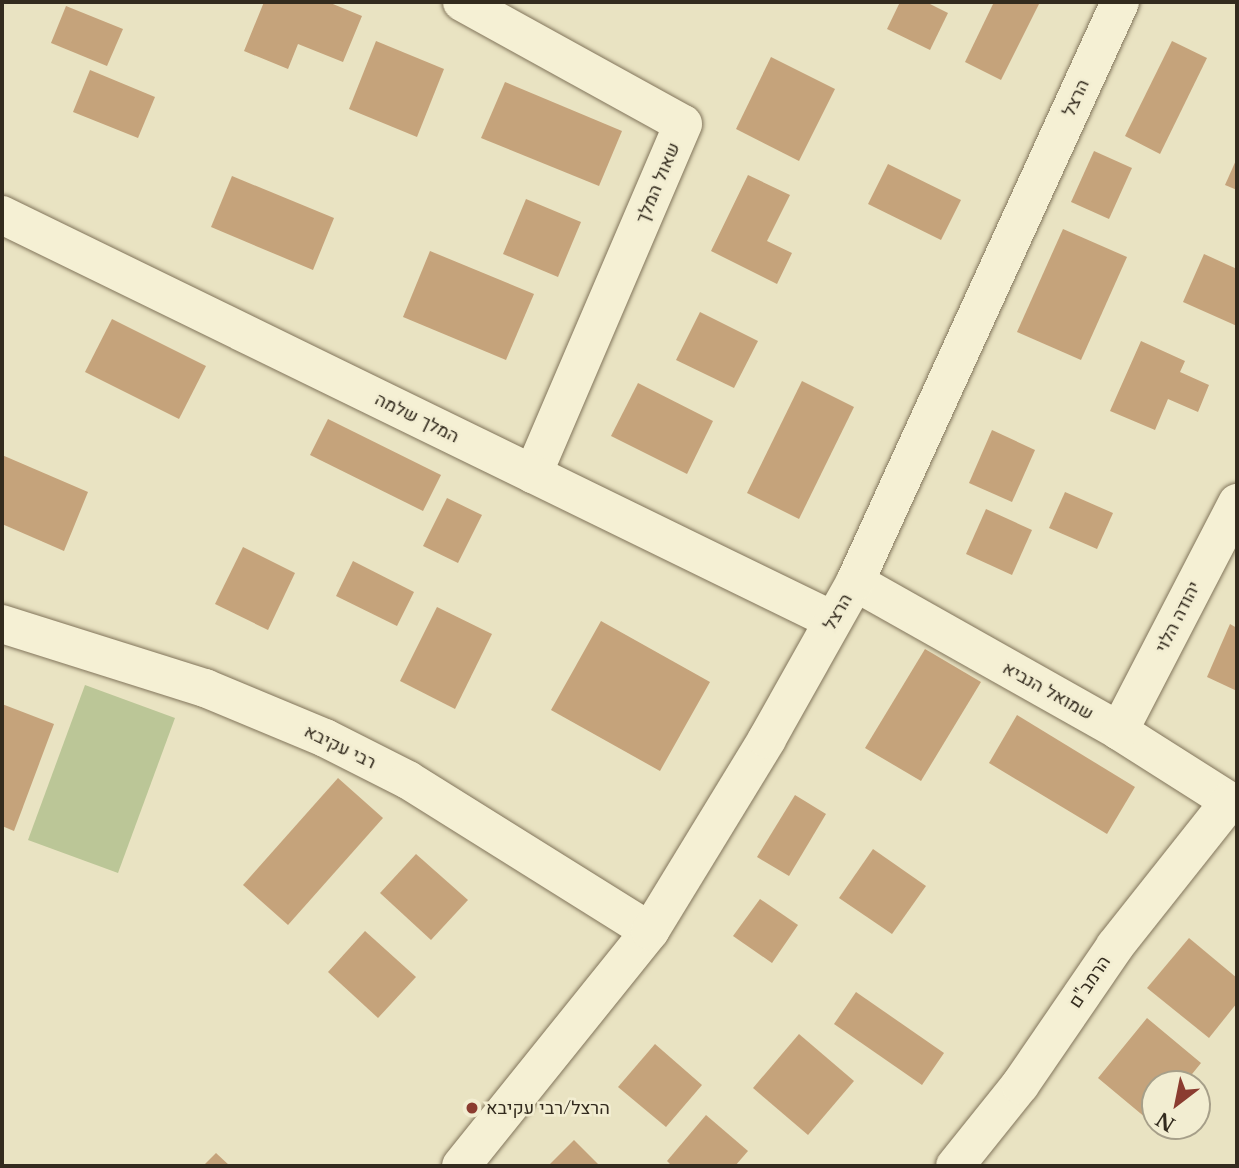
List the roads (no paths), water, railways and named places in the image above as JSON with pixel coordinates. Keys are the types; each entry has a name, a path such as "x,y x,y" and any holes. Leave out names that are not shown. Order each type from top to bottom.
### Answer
{"street":[{"name":"שאול המלך","path":"462,2 683,124 533,474"},
{"name":"הרצל","path":"461,1166 650,932 855,582 1120,2"},
{"name":"המלך שלמה","path":"2,215 832,620"},
{"name":"יהודה הלוי","path":"1119,731 1237,503"},
{"name":"שמואל הנביא","path":"855,582 1119,731 1233,804"},
{"name":"רבי עקיבא","path":"2,624 205,688 326,738 408,780 650,932"},
{"name":"הרמב\"ם","path":"955,1166 1020,1085 1115,946 1233,804"}],"place":[{"name":"הרצל/רבי עקיבא","path":"472,1108"}]}
